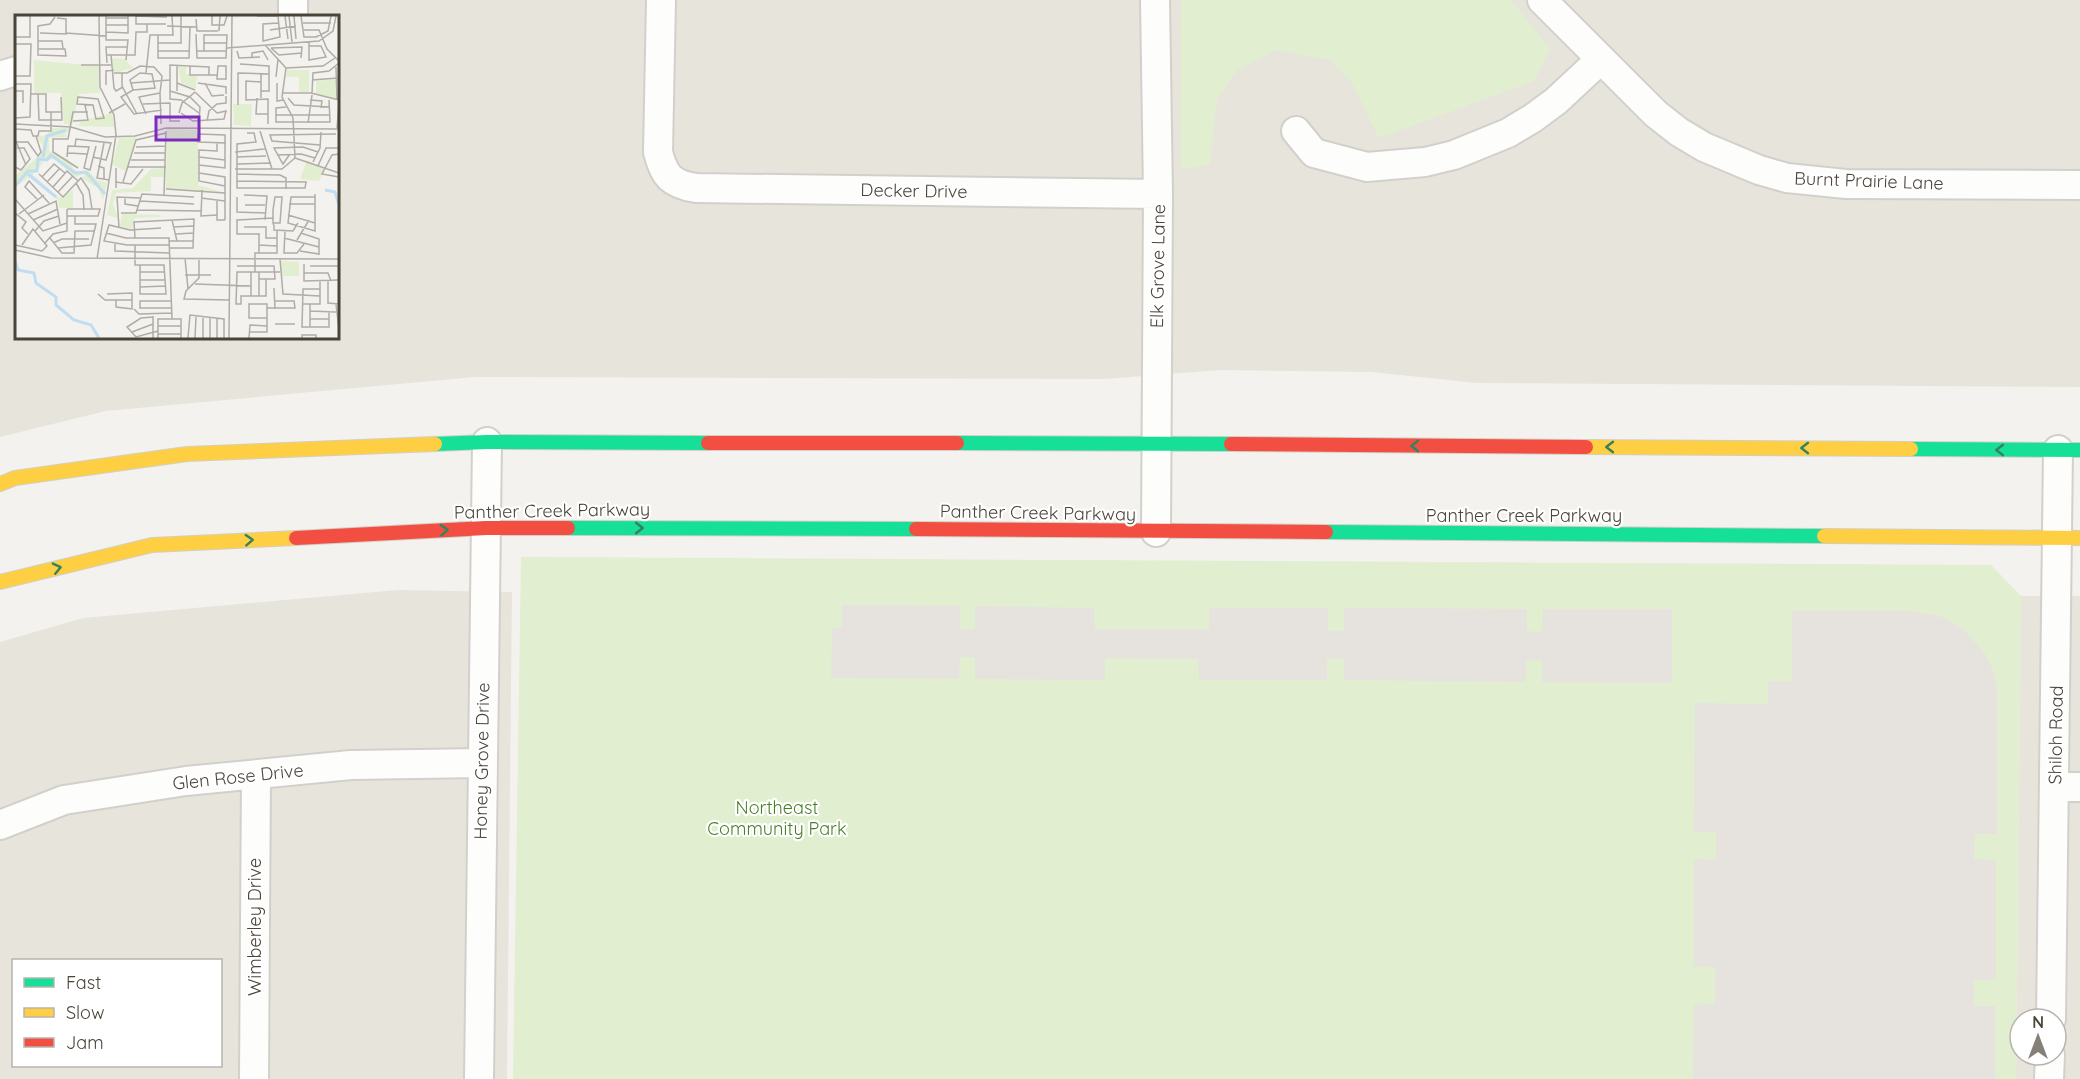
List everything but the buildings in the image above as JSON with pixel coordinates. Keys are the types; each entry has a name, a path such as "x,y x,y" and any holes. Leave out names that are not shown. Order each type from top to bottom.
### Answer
{"main road":[{"path":"0,484 15,478 188,454 487,442 2069,450"},
{"name":"Panther Creek Parkway","path":"0,582 152,545 486,528 805,528 2069,538"}],"street":[{"name":"Decker Drive","path":"661,0 658,152 666,174 680,185 696,188 1158,195"},
{"name":"Elk Grove Lane","path":"1155,0 1158,195 1156,532"},
{"name":"Burnt Prairie Lane","path":"1542,0 1656,114 1679,132 1704,147 1759,170 1797,179 1846,184 2080,185"},
{"path":"1296,131 1314,153 1367,167 1425,162 1481,145 1508,133 1556,101 1600,60"},
{"path":"0,76 15,71"},
{"name":"Honey Grove Drive","path":"478,1079 487,442"},
{"name":"Shiloh Road","path":"2052,1007 2068,787 2069,450"},
{"name":"Glen Rose Drive","path":"0,825 64,800 186,781 351,765 482,763"},
{"name":"Wimberley Drive","path":"254,1079 256,774"}],"shaded area":[{"path":"0,0 2080,0 2080,387 1477,383 1371,372 1221,370 1104,379 475,377 106,411 0,437"},
{"path":"398,590 512,592 507,1079 0,1079 0,642 83,618"},
{"path":"2021,596 2080,596 2080,1079 2016,1079 2016,1067 2068,1067 2068,1007 2017,1007"},
{"path":"842,605 960,606 960,630 975,629 975,606 1094,608 1095,629 1209,629 1209,608 1328,608 1328,631 1344,631 1344,608 1527,609 1527,631 1542,632 1543,609 1672,609 1672,683 1542,682 1542,660 1526,661 1526,682 1344,680 1344,659 1327,659 1327,680 1199,680 1198,659 1105,658 1105,680 975,679 975,657 960,657 959,679 831,678 832,628 842,627"},
{"path":"1792,611 1910,611 1945,618 1965,631 1986,655 1994,673 1997,687 1997,834 1975,834 1974,859 1996,860 1996,980 1974,980 1974,1006 1995,1006 1995,1079 1693,1079 1694,1005 1715,1004 1715,967 1694,967 1694,859 1716,860 1716,832 1694,832 1695,703 1768,704 1768,681 1792,681"}],"green space":[{"path":"1181,0 1511,0 1550,49 1534,81 1379,138 1352,83 1331,60 1277,50 1237,70 1217,100 1210,164 1181,170"},
{"name":"Northeast Community Park","path":"521,557 1991,565 2021,596 2017,1007 2008,1007 2008,1067 2016,1067 2016,1079 513,1079"}],"traffic: fast":[{"path":"435,444 487,442 708,443"},
{"path":"957,443 1231,444"},
{"path":"1911,449 2080,450"},
{"path":"568,528 916,529"},
{"path":"1326,532 1824,536"}],"traffic: slow":[{"path":"0,484 15,478 187,454 435,444"},
{"path":"1586,447 1911,449"},
{"path":"1824,536 2080,538"},
{"path":"0,582 152,545 296,538"}],"traffic: jam":[{"path":"708,443 957,443"},
{"path":"1231,444 1586,447"},
{"path":"296,538 486,528 568,528"},
{"path":"916,529 1326,532"}]}
